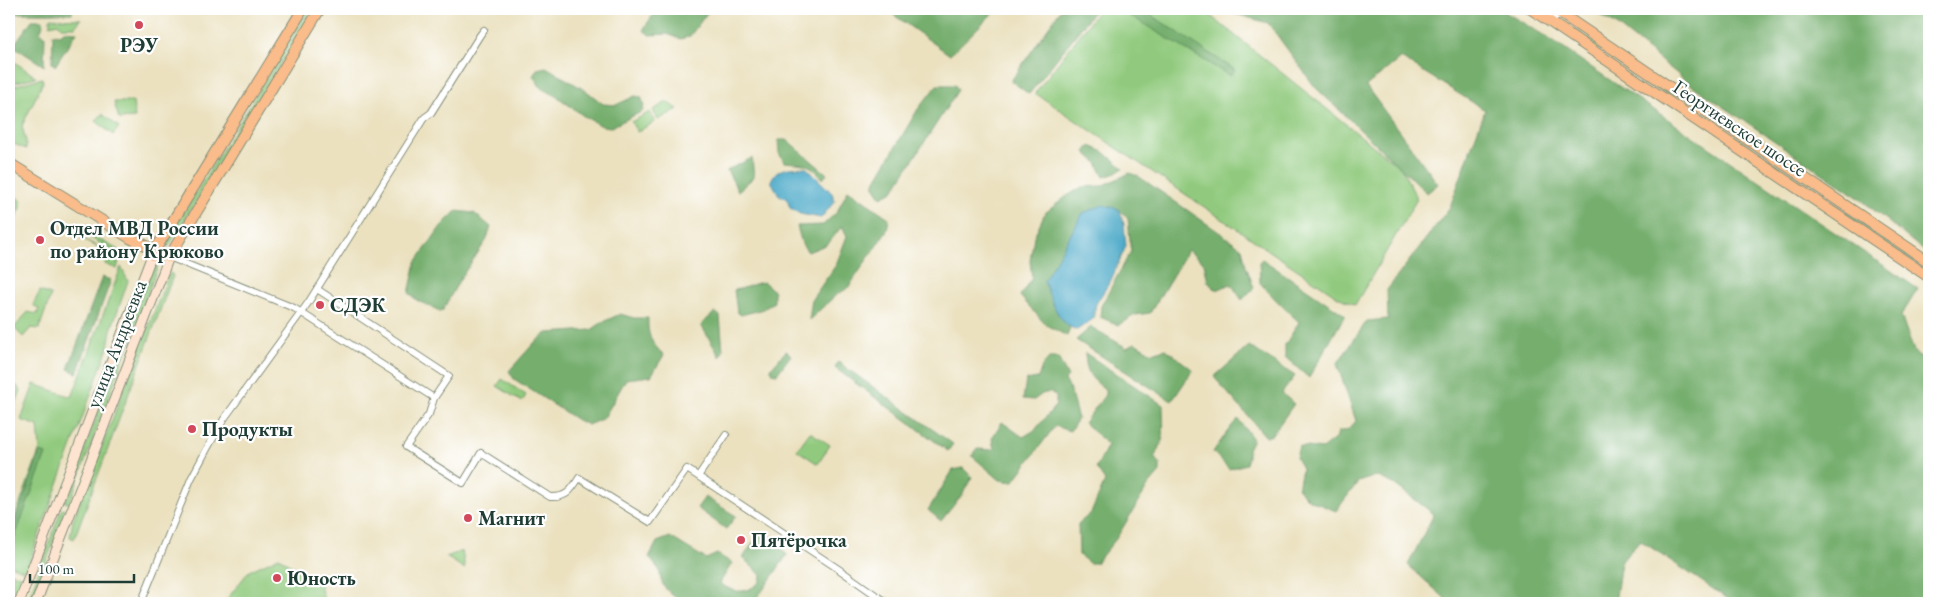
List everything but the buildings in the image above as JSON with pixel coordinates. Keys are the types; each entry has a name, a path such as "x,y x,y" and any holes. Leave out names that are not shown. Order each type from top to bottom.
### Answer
{"main road":[{"name":"улица Андреевка","path":"20,603 153,252 303,9"},
{"name":"улица Андреевка","path":"36,603 169,257 320,9"},
{"name":"Георгиевское шоссе","path":"1532,9 1929,276"},
{"name":"Георгиевское шоссе","path":"1554,9 1566,12 1929,262"},
{"path":"9,163 153,252"},
{"path":"9,171 126,243 169,257"},
{"path":"56,507 67,506 70,512"}],"street":[{"path":"1542,16 1557,17 1566,12"},
{"path":"141,603 191,479 224,419 317,289 424,118 431,113 484,30"},
{"path":"169,257 300,312 434,398"},
{"path":"317,289 450,376 434,398 429,414 406,447 463,483 482,453 550,497 559,498 569,494 579,478 650,522 687,468 887,603"},
{"path":"699,475 726,435"}],"green space":[{"path":"9,9 73,9 72,13 9,13"},
{"path":"309,9 314,9 169,246 167,246 165,243"},
{"path":"657,9 710,9 690,36 681,39 667,34 650,35 643,30"},
{"path":"896,9 997,9 950,55 891,13"},
{"path":"1061,9 1096,9 1029,94 1011,81"},
{"path":"1099,9 1202,9 1402,169 1417,199 1355,305 1338,297 1035,93"},
{"path":"1119,9 1142,9 1235,70 1230,76"},
{"path":"1217,9 1500,9 1545,36 1918,289 1901,316 1915,353 1929,362 1929,603 1734,603 1640,540 1621,562 1615,603 1450,603 1408,565 1434,514 1394,484 1376,476 1358,482 1336,511 1309,500 1298,489 1302,468 1296,458 1299,446 1322,449 1336,438 1338,432 1349,429 1356,421 1337,364 1367,321 1388,319 1387,290 1450,207 1485,110 1401,58 1366,86 1438,184 1427,193 1315,87 1268,23"},
{"path":"1590,9 1929,9 1929,255 1859,198 1690,84 1615,24"},
{"path":"50,18 81,19 75,27 61,27 58,23 50,25"},
{"path":"32,20 43,20 40,32 45,36 44,66 13,46"},
{"path":"1576,30 1929,268 1929,273 1574,32"},
{"path":"64,31 77,32 55,66 52,63 53,34 61,35"},
{"path":"9,58 36,77 9,84"},
{"path":"546,67 588,92 603,104 616,105 635,96 641,97 644,104 643,111 611,127 602,126 585,117 555,95 542,89 533,76 537,69"},
{"path":"42,78 43,82 22,126 26,149 9,142 9,87"},
{"path":"937,85 955,85 958,90 893,191 881,197 873,185 918,109"},
{"path":"114,102 133,102 135,118 119,119"},
{"path":"667,102 678,109 658,120 653,110"},
{"path":"650,112 655,122 637,132 631,122"},
{"path":"102,114 119,127 113,135 96,121"},
{"path":"778,140 787,140 827,174 823,179 814,169 806,165 784,162 779,153"},
{"path":"1090,146 1104,152 1123,168 1116,173 1104,177 1097,163 1085,152"},
{"path":"752,158 754,177 738,191 727,170"},
{"path":"1130,173 1138,176 1242,248 1254,288 1242,300 1231,284 1216,290 1208,282 1204,263 1188,250 1150,313 1135,315 1118,325 1100,317 1101,306 1131,251 1128,219 1119,209 1044,281 1058,314 1070,328 1067,336 1046,325 1020,296 1032,278 1030,261 1034,236 1045,213 1067,196 1082,187 1102,186"},
{"path":"848,190 889,218 887,230 848,288 836,295 809,320 812,299 836,265 847,236 842,226 828,244 808,252 802,244 797,226 823,225 837,212"},
{"path":"13,195 21,200 21,208 9,230 9,210"},
{"path":"456,211 474,213 491,227 486,241 460,279 442,312 418,301 409,293 416,262 442,225"},
{"path":"76,226 118,250 116,253 76,229"},
{"path":"94,245 114,256 113,259 118,263 119,261 117,269 105,264 104,255"},
{"path":"1262,259 1345,315 1309,378 1285,357 1285,345 1299,322 1260,283 1259,262"},
{"path":"153,265 158,266 69,504 65,502"},
{"path":"121,267 128,281 111,330 108,348 27,568 23,570 9,565 9,533 40,449 38,426 21,420 34,384 72,397"},
{"path":"171,273 173,276 74,539 70,537 73,520"},
{"path":"102,277 111,280 77,373 68,369"},
{"path":"764,282 774,291 774,302 764,309 741,315 737,312 734,290"},
{"path":"40,291 51,295 39,329 31,328 23,337 14,328 28,312 37,314 39,309 33,305"},
{"path":"715,312 720,316 723,351 720,357 701,325"},
{"path":"620,314 634,318 648,318 648,329 651,338 664,355 651,376 626,379 604,418 588,425 577,420 514,379 509,371 535,342 547,333 591,330"},
{"path":"1091,327 1127,348 1135,343 1152,353 1166,349 1193,370 1172,401 1076,340"},
{"path":"1249,346 1295,376 1282,393 1294,404 1272,435 1266,437 1214,377"},
{"path":"786,351 791,355 777,374 772,373 771,368"},
{"path":"1085,353 1163,405 1163,439 1154,457 1160,464 1160,472 1148,486 1116,539 1096,563 1089,563 1079,555 1078,524 1091,513 1105,481 1096,468 1108,445 1084,423 1105,395 1105,389 1096,382 1086,366"},
{"path":"1049,358 1058,358 1068,377 1065,380 1069,387 1078,419 1070,431 1055,426 1013,482 1000,480 972,456 977,449 994,450 992,438 1002,422 1023,437 1035,430 1056,405 1056,396 1050,392 1042,394 1034,400 1023,399 1026,380 1038,378 1042,366"},
{"path":"838,362 953,444 948,451 835,368"},
{"path":"9,376 21,391 15,405 9,402"},
{"path":"502,379 526,395 522,402 497,386"},
{"path":"1238,419 1253,439 1248,449 1246,464 1229,469 1213,452"},
{"path":"810,432 830,445 818,464 797,450"},
{"path":"40,452 46,454 14,539 10,537"},
{"path":"963,468 972,477 962,495 941,521 928,510 953,470"},
{"path":"705,497 736,516 726,529 697,508"},
{"path":"64,509 65,511 31,603 27,603 61,510"},
{"path":"760,531 779,545 787,555 754,603 706,604 684,602 667,590 660,576 660,571 649,557 657,542 670,537 706,559 717,554 732,563 720,583 735,591 750,589 760,582 761,575 743,558"},
{"path":"462,551 465,569 446,557"},
{"name":"Юность","path":"279,557 320,585 325,603 224,603 249,571"},
{"path":"9,572 24,577 18,593 11,603 9,603"}],"water":[{"path":"806,167 832,193 835,201 821,218 800,214 790,208 787,199 779,195 771,181 773,176 781,170"},
{"path":"1103,205 1119,209 1124,224 1126,246 1111,280 1096,304 1093,319 1077,330 1064,322 1052,302 1044,281 1083,213"}],"place":[{"name":"РЭУ","path":"139,25"},
{"name":"Отдел МВД России по району Крюково","path":"40,240"},
{"name":"СДЭК","path":"320,305"},
{"name":"Продукты","path":"192,429"},
{"name":"Магнит","path":"468,518"},
{"name":"Пятёрочка","path":"741,540"},
{"name":"Юность","path":"277,578"}]}
